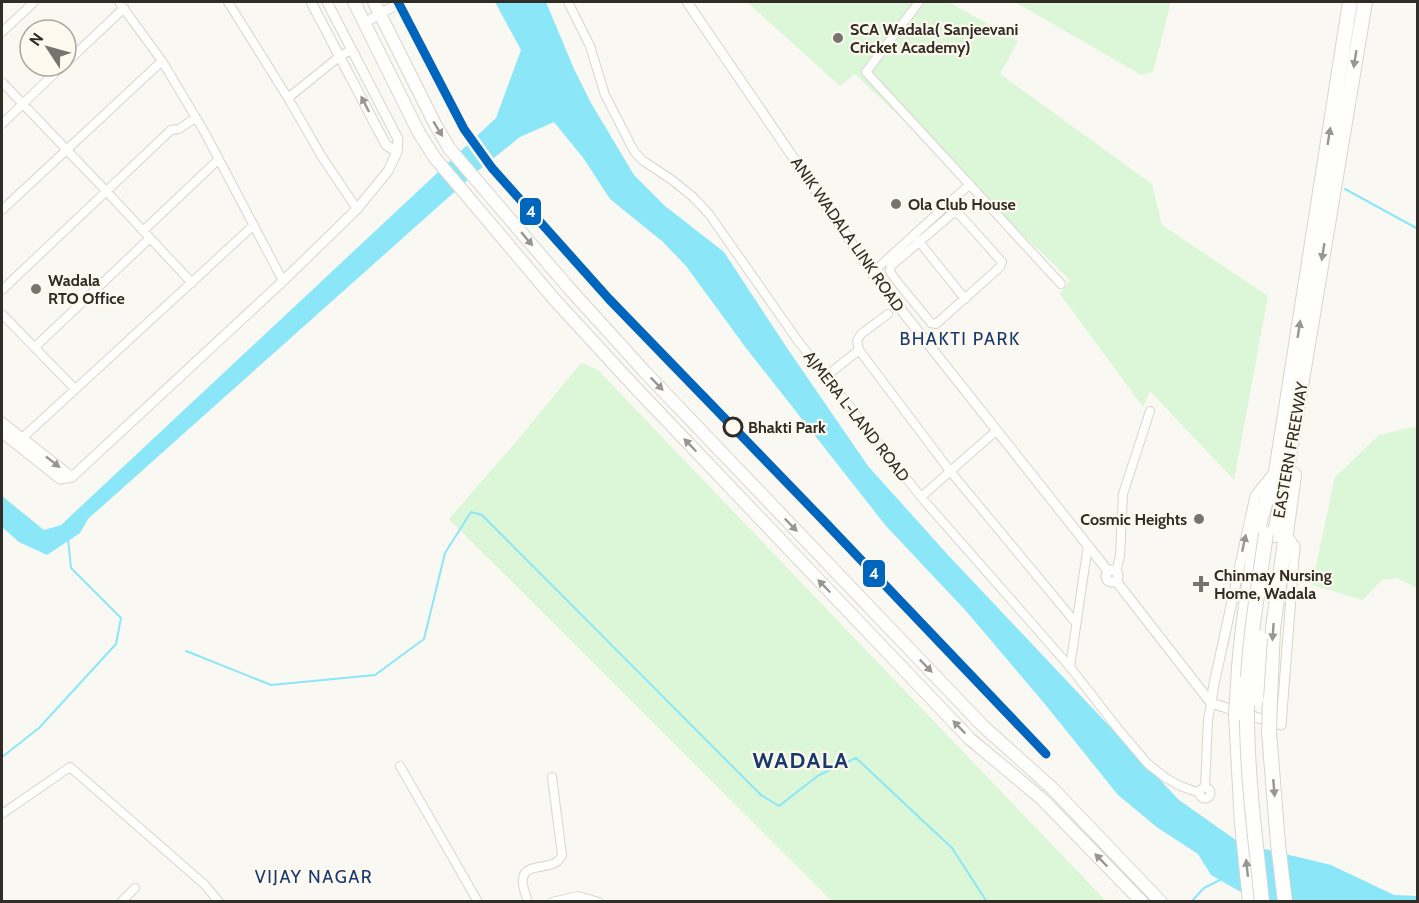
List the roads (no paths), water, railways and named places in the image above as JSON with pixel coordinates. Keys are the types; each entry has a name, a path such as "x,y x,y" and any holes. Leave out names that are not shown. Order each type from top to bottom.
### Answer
{"highway":[{"name":"EASTERN FREEWAY","path":"1262,902 1248,760 1247,702 1252,634 1276,534 1276,474 1350,2"},
{"name":"EASTERN FREEWAY","path":"1280,901 1257,761 1256,703 1261,623 1365,2"},
{"path":"1250,902 1243,835 1236,714 1243,621 1258,525 1276,474"},
{"path":"1276,534 1270,700 1275,728 1280,901"}],"main road":[{"path":"374,2 449,148 568,287 645,372 983,726 1052,788 1161,902"},
{"path":"356,6 419,133 435,158 554,299 970,739 1042,799 1135,897"},
{"path":"1042,799 1052,788"},
{"path":"1084,842 1094,831"}],"street":[{"path":"2,32 34,2"},
{"path":"228,2 322,157 357,209"},
{"path":"311,2 387,145 397,152"},
{"path":"2,422 60,479 72,477 357,209 388,171 397,152 398,139 327,2"},
{"path":"356,6 374,2"},
{"path":"364,23 401,2"},
{"name":"AJMERA L-LAND ROAD","path":"568,2 590,46 605,95 634,151 642,160 693,197 710,214 798,341 921,497 1070,667 1148,764 1180,786 1202,790 1211,703"},
{"name":"ANIK WADALA LINK ROAD","path":"687,2 872,273 1113,575 1211,703"},
{"path":"919,2 866,72 1061,284"},
{"path":"78,50 121,5 162,61 205,133 283,280"},
{"path":"288,98 340,56 351,50"},
{"path":"2,210 162,61"},
{"path":"2,124 50,78"},
{"path":"2,82 192,282"},
{"path":"2,290 171,130 179,129 195,118"},
{"path":"143,231 219,159"},
{"path":"872,273 917,238 950,214 956,213 1002,262 1000,267 965,299 936,324 931,323 898,283 891,273 891,266 917,238 970,184"},
{"path":"19,441 254,225"},
{"path":"35,347 150,238"},
{"path":"917,238 965,299"},
{"path":"887,292 898,283"},
{"path":"908,319 920,309"},
{"path":"2,314 75,389"},
{"path":"888,314 861,334 857,341 859,350 950,471 1076,623"},
{"path":"826,376 859,350"},
{"path":"1113,575 1120,556 1123,494 1150,411"},
{"path":"921,497 996,431"},
{"path":"2,433 19,441"},
{"path":"1276,474 1256,496 1211,703 1275,728 1295,546 1276,534"},
{"path":"1070,667 1088,545"},
{"path":"400,766 478,902"},
{"path":"2,814 70,767 205,885 219,902"},
{"path":"528,902 522,880 523,875 539,866 555,864 562,855 552,777"},
{"path":"121,902 135,888"},
{"path":"552,902 578,896 598,902"}],"water":[{"path":"495,2 546,2 591,103 634,175 665,206 724,252 868,466 948,555 1179,800 1240,843 1331,865 1394,895 1417,896 1417,901 1271,902 1253,899 1211,875 1198,854 1158,828 1118,795 966,611 886,526 746,348 686,266 663,242 610,199 584,159 554,122 520,137 479,170 88,519 80,533 47,555 19,542 2,527 2,496 44,530 61,525 496,118 521,50"}],"waterway":[{"path":"1345,189 1418,229"},
{"path":"186,651 271,685 375,675 424,639 445,553 471,512 482,515 761,795 779,806 819,775 856,758 952,848 987,902"},
{"path":"2,757 39,728 116,644 121,618 71,568 68,538"},
{"path":"1191,902 1204,888 1222,879"}],"place":[{"name":"SCA Wadala( Sanjeevani Cricket Academy)","path":"838,38"},
{"name":"Ola Club House","path":"896,204"},
{"name":"Wadala RTO Office","path":"36,289"},
{"name":"Bhakti Park","path":"733,427"},
{"name":"Cosmic Heights","path":"1199,519"},
{"name":"Chinmay Nursing Home, Wadala","path":"1201,584"}],"district":[{"name":"BHAKTI PARK","path":"960,339"},
{"name":"WADALA","path":"801,760"},
{"name":"VIJAY NAGAR","path":"314,877"}]}
